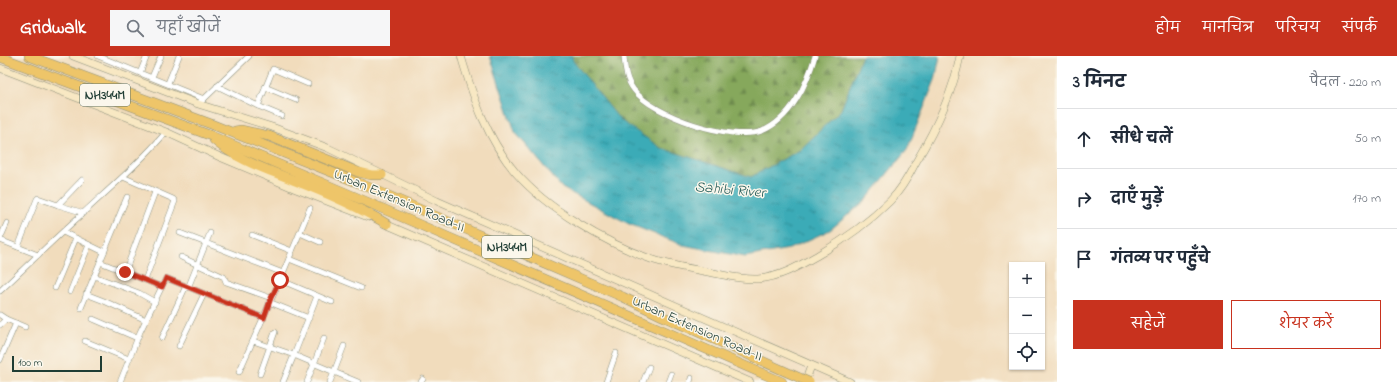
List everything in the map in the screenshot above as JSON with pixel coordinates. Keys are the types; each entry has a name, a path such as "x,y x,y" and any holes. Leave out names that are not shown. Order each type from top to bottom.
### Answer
{"highway":[{"name":"Urban Extension Road-II","path":"29,56 232,132 381,192 623,297 809,382"},
{"name":"Urban Extension Road-II","path":"0,57 209,135 782,382"},
{"path":"232,132 241,130 269,136 358,172 371,175 382,175"},
{"path":"209,135 224,148 243,159 341,199 364,210 386,224"}],"street":[{"path":"98,56 168,83 204,99"},
{"path":"140,73 147,56"},
{"path":"152,77 162,56"},
{"path":"168,83 179,56"},
{"path":"198,104 248,56"},
{"path":"461,56 470,86 483,120 496,145 516,172 536,193 566,215 597,234 626,249 650,258 694,270 752,279 784,273 804,263 859,230 890,201 908,177 933,135 956,74 960,56"},
{"path":"624,56 625,70 634,91 658,110 678,119 707,128 746,134 763,130 774,124 785,114 801,91 815,56"},
{"path":"77,57 198,104 272,127 328,148 437,201 850,382"},
{"path":"0,68 166,132 220,157 296,189 386,224 750,382"},
{"path":"258,106 272,70 275,69 308,84"},
{"path":"217,86 282,116"},
{"path":"265,87 296,100"},
{"path":"0,291 123,177 147,154 166,132"},
{"path":"123,177 175,201 145,280"},
{"path":"58,205 82,180"},
{"path":"125,272 156,192"},
{"path":"81,308 126,197"},
{"path":"18,248 38,198 84,213"},
{"path":"239,372 264,318 270,300 310,208"},
{"path":"7,223 0,239 18,248 38,255"},
{"path":"63,232 104,252"},
{"path":"180,233 283,272"},
{"path":"162,338 187,287 210,233"},
{"path":"300,233 320,242"},
{"path":"252,235 292,251"},
{"path":"55,288 76,238"},
{"path":"70,292 90,245"},
{"path":"181,258 224,277 226,282 309,318"},
{"path":"289,259 361,288"},
{"path":"100,262 162,287"},
{"path":"94,276 139,293 155,302"},
{"path":"120,382 137,338 166,278 264,318"},
{"path":"280,280 332,302"},
{"path":"86,294 146,320"},
{"path":"179,346 204,294"},
{"path":"283,382 317,296"},
{"path":"0,315 25,327"},
{"path":"0,325 6,318"},
{"path":"93,320 137,338"},
{"path":"0,360 16,323"},
{"path":"260,374 275,332"},
{"path":"307,382 324,338"},
{"path":"86,341 129,359"},
{"path":"253,341 294,355 358,382"},
{"path":"330,382 344,346"},
{"path":"606,382 616,353"},
{"path":"802,380 812,366"},
{"path":"643,382 649,367"},
{"path":"668,382 671,374"}],"green space":[{"path":"572,56 862,56 841,110 800,150 751,177 661,148 620,120 573,61"}],"water":[{"name":"Sahibi River","path":"490,56 572,56 573,61 620,120 661,148 751,177 800,150 841,110 862,56 940,56 935,80 907,150 866,200 830,230 789,249 745,257 683,245 629,224 562,188 515,132"}],"route":[{"path":"125,272 162,287 166,278 264,318 271,298 280,280"}]}
